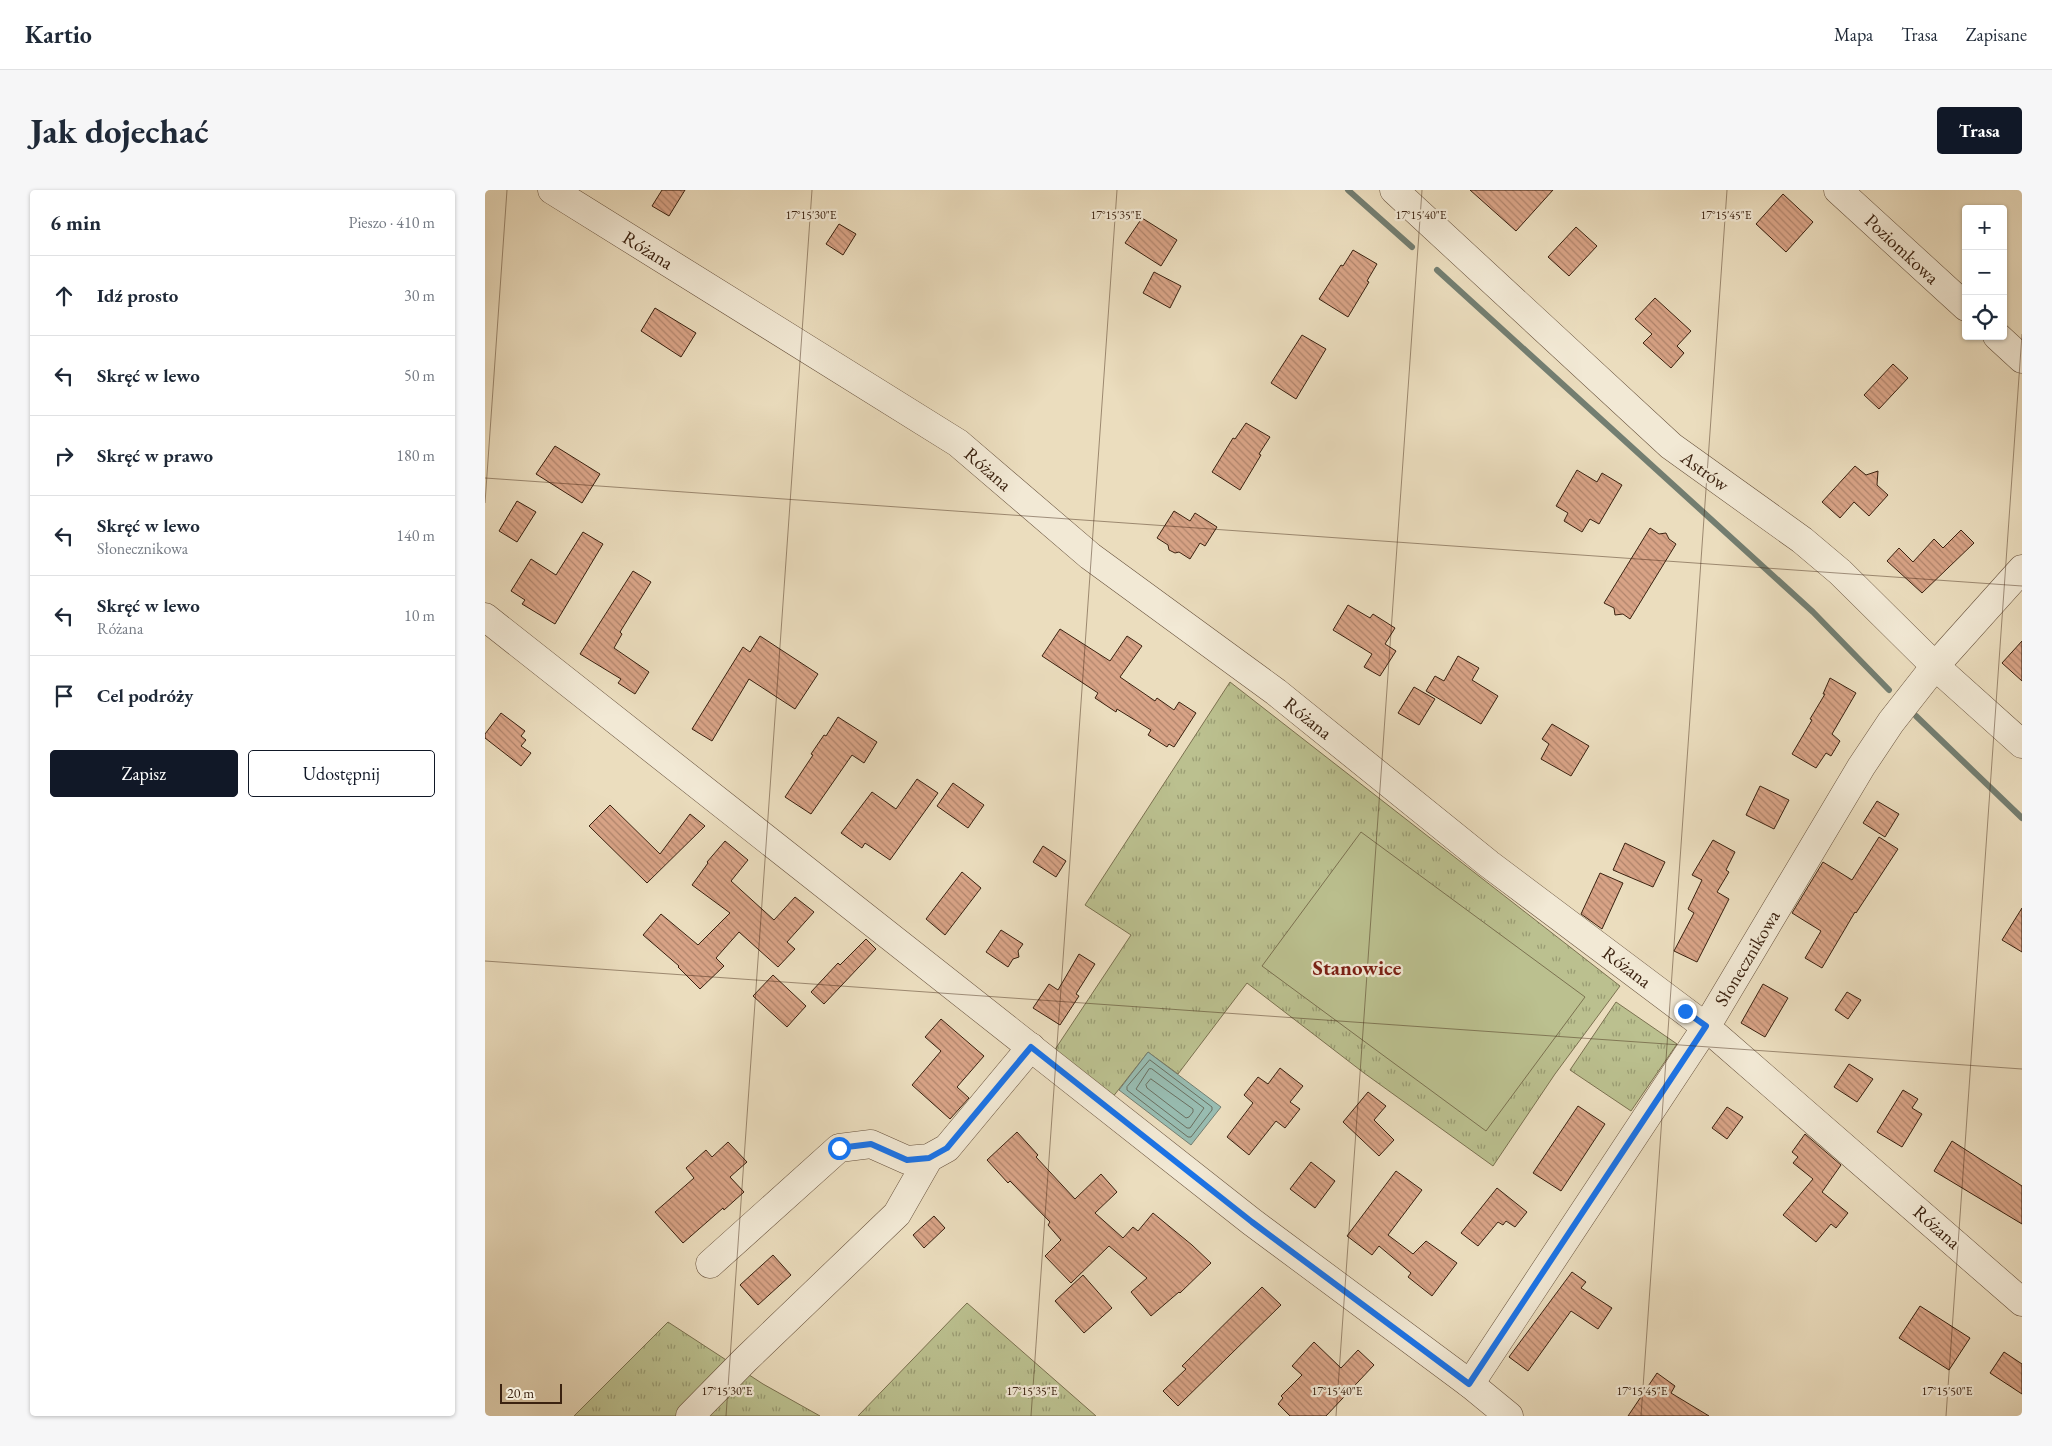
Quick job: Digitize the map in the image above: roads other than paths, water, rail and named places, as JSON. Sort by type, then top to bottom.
[{"type":"street","name":"Różana","points":[[552,190],[958,444],[1089,556],[1276,692],[1489,864],[1706,1026],[2022,1302]]},
{"type":"street","name":"Astrów","points":[[1394,190],[1671,446],[1737,495],[1803,540],[1840,572],[1935,666],[2022,744]]},
{"type":"street","name":"Poziomkowa","points":[[1838,190],[1962,303]]},
{"type":"street","points":[[2001,340],[2022,359]]},
{"type":"street","name":"Słonecznikowa","points":[[1469,1384],[1706,1026],[1861,767],[1891,722],[1935,666],[2022,569]]},
{"type":"street","points":[[485,617],[1252,1222],[1509,1416]]},
{"type":"street","points":[[710,1264],[839,1148],[871,1144],[907,1160],[929,1158],[947,1148],[1031,1047]]},
{"type":"street","points":[[690,1416],[745,1360],[897,1214],[929,1158]]},
{"type":"water","points":[[1148,1052],[1221,1107],[1191,1145],[1119,1090]]},
{"type":"waterway","points":[[1348,190],[1412,247]]},
{"type":"waterway","points":[[1437,270],[1813,612],[1889,690]]},
{"type":"waterway","points":[[1916,716],[2022,818]]},
{"type":"district","name":"Stanowice","points":[[1357,967]]}]
